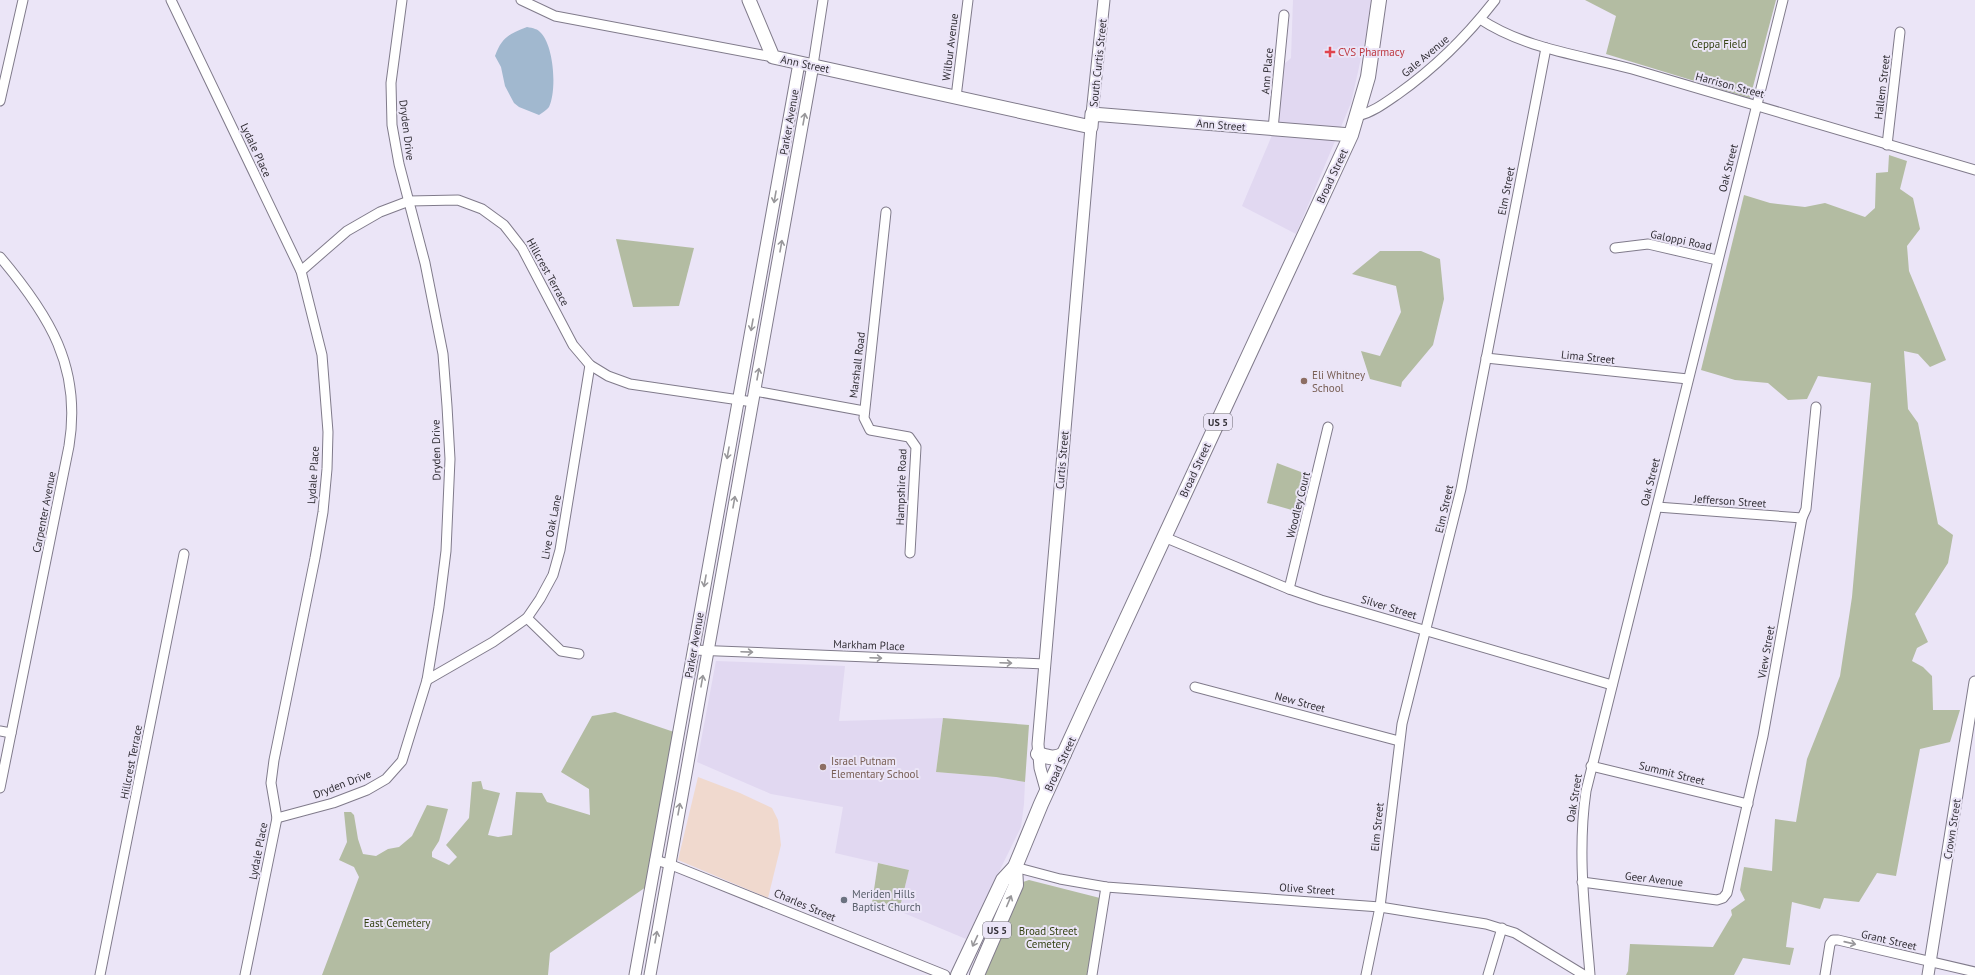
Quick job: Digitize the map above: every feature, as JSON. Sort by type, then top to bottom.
[{"type":"main road","points":[[749,0],[773,57]]},
{"type":"main road","name":"Broad Street","points":[[958,975],[1003,880],[1015,867],[1064,754],[1351,135],[1358,116],[1368,77],[1380,0]]},
{"type":"main road","name":"Ann Street","points":[[773,57],[956,97],[1091,120],[1274,129],[1351,135]]},
{"type":"main road","points":[[1038,754],[1058,758],[1064,754]]},
{"type":"main road","name":"Broad Street","points":[[977,975],[1016,885],[1015,867]]},
{"type":"street","points":[[0,101],[23,0]]},
{"type":"street","name":"Lydale Place","points":[[171,0],[301,271],[322,356],[328,432],[327,469],[315,558],[274,760],[272,783],[277,818],[245,975]]},
{"type":"street","name":"Dryden Drive","points":[[277,818],[333,803],[367,790],[386,779],[402,761],[427,680],[446,551],[450,459],[444,354],[425,263],[395,144],[391,105],[392,60],[402,0]]},
{"type":"street","name":"Ann Street","points":[[521,0],[555,16],[773,57]]},
{"type":"street","points":[[814,65],[823,0]]},
{"type":"street","name":"Wilbur Avenue","points":[[956,97],[968,0]]},
{"type":"street","name":"South Curtis Street","points":[[1091,120],[1104,0]]},
{"type":"street","name":"Gale Avenue","points":[[1358,116],[1379,107],[1422,76],[1446,56],[1480,19],[1495,0]]},
{"type":"street","name":"Oak Street","points":[[1590,975],[1582,882],[1582,827],[1586,791],[1783,0]]},
{"type":"street","name":"Ann Place","points":[[1274,129],[1284,15]]},
{"type":"street","name":"Harrison Street","points":[[1480,19],[1498,29],[1546,48],[1605,62],[1757,105],[1975,170]]},
{"type":"street","name":"Hallem Street","points":[[1887,145],[1900,32]]},
{"type":"street","name":"Elm Street","points":[[1366,975],[1380,907],[1399,741],[1461,489],[1546,48]]},
{"type":"street","name":"Parker Avenue","points":[[635,975],[800,63]]},
{"type":"street","name":"Parker Avenue","points":[[650,975],[814,65]]},
{"type":"street","name":"Curtis Street","points":[[1047,793],[1040,772],[1038,754],[1091,120]]},
{"type":"street","points":[[778,182],[792,184]]},
{"type":"street","name":"Hillcrest Terrace","points":[[301,271],[348,231],[380,212],[409,201],[458,200],[482,210],[504,225],[522,248],[536,272],[573,345],[590,365],[608,376],[630,384],[753,402]]},
{"type":"street","name":"Marshall Road","points":[[755,391],[864,411],[886,212]]},
{"type":"street","name":"Galoppi Road","points":[[1615,248],[1648,244],[1718,260]]},
{"type":"street","name":"Carpenter Avenue","points":[[0,257],[34,300],[60,346],[69,373],[73,403],[69,446],[0,788]]},
{"type":"street","points":[[758,290],[772,292]]},
{"type":"street","name":"Lima Street","points":[[1486,358],[1688,379]]},
{"type":"street","name":"Live Oak Lane","points":[[427,680],[493,642],[527,618],[540,599],[553,575],[560,550],[590,365]]},
{"type":"street","name":"View Street","points":[[1723,898],[1727,893],[1763,736],[1802,518],[1807,499],[1816,407]]},
{"type":"street","name":"Hampshire Road","points":[[864,411],[864,418],[870,430],[910,437],[916,446],[910,553]]},
{"type":"street","name":"Woodley Court","points":[[1289,589],[1328,426]]},
{"type":"street","name":"Jefferson Street","points":[[1657,508],[1802,518]]},
{"type":"street","points":[[716,525],[730,528]]},
{"type":"street","name":"Silver Street","points":[[1164,537],[1289,589],[1426,631],[1612,685]]},
{"type":"street","name":"Hillcrest Terrace","points":[[100,975],[184,554]]},
{"type":"street","points":[[527,618],[561,651],[579,654]]},
{"type":"street","name":"Markham Place","points":[[693,650],[1045,664]]},
{"type":"street","name":"Crown Street","points":[[1928,975],[1975,682]]},
{"type":"street","name":"New Street","points":[[1195,687],[1399,741]]},
{"type":"street","points":[[0,731],[11,733]]},
{"type":"street","points":[[673,765],[687,767]]},
{"type":"street","name":"Summit Street","points":[[1591,766],[1748,804]]},
{"type":"street","name":"Charles Street","points":[[655,860],[669,864],[944,975]]},
{"type":"street","name":"Olive Street","points":[[1015,867],[1060,879],[1106,887],[1380,907],[1502,928],[1515,933],[1584,975]]},
{"type":"street","name":"Geer Avenue","points":[[1582,882],[1717,900],[1723,898]]},
{"type":"street","points":[[1092,975],[1106,887]]},
{"type":"street","points":[[1488,975],[1502,928]]},
{"type":"street","name":"Grant Street","points":[[1825,975],[1830,944],[1834,940],[1975,972]]},
{"type":"shaded area","points":[[1293,0],[1374,0],[1351,103],[1296,234],[1242,206],[1278,121],[1284,64],[1291,58]]},
{"type":"shaded area","name":"Israel Putnam Elementary School","points":[[716,661],[845,666],[839,721],[943,718],[936,772],[996,777],[1025,782],[1021,827],[966,939],[899,911],[909,870],[835,853],[843,807],[771,794],[697,762]]},
{"type":"shaded area","points":[[698,777],[740,793],[772,808],[778,820],[781,845],[768,898],[678,860]]},
{"type":"green space","name":"Ceppa Field","points":[[1585,0],[1776,0],[1750,98],[1606,54],[1616,16]]},
{"type":"green space","points":[[1889,155],[1907,161],[1900,189],[1913,198],[1920,229],[1907,246],[1909,271],[1946,360],[1930,367],[1918,354],[1904,351],[1908,409],[1918,423],[1938,524],[1953,535],[1948,563],[1915,614],[1928,642],[1917,648],[1912,661],[1923,667],[1932,676],[1933,710],[1960,710],[1950,742],[1920,749],[1896,876],[1877,873],[1859,902],[1824,898],[1820,909],[1792,902],[1786,947],[1794,948],[1790,965],[1743,958],[1734,975],[1626,975],[1628,971],[1630,944],[1713,947],[1732,915],[1731,910],[1745,900],[1740,890],[1744,867],[1772,871],[1775,819],[1796,822],[1807,759],[1840,676],[1852,597],[1871,383],[1818,376],[1807,399],[1788,400],[1768,383],[1735,380],[1701,370],[1744,195],[1770,203],[1805,207],[1825,203],[1865,217],[1875,208],[1876,173],[1888,172]]},
{"type":"green space","points":[[616,239],[694,248],[679,306],[633,307]]},
{"type":"green space","points":[[1380,251],[1421,251],[1440,259],[1444,299],[1433,345],[1402,382],[1401,387],[1370,379],[1361,351],[1380,356],[1401,312],[1396,286],[1352,274]]},
{"type":"green space","points":[[1277,463],[1309,475],[1299,512],[1267,503]]},
{"type":"green space","name":"East Cemetery","points":[[615,712],[674,732],[646,887],[550,953],[548,975],[322,975],[359,877],[354,867],[339,860],[347,842],[344,812],[351,812],[354,815],[358,839],[363,854],[376,856],[388,849],[399,847],[412,836],[427,805],[448,809],[439,841],[432,852],[432,857],[449,865],[457,857],[446,845],[469,818],[472,782],[481,781],[483,789],[500,793],[488,835],[498,837],[512,835],[516,792],[542,793],[547,802],[590,815],[589,789],[561,772],[592,716]]},
{"type":"green space","points":[[943,718],[1029,725],[1025,782],[996,777],[936,772]]},
{"type":"green space","points":[[878,863],[909,870],[899,911],[872,903]]},
{"type":"green space","name":"Broad Street Cemetery","points":[[1029,880],[1100,898],[1087,975],[982,975],[1021,886],[1023,882]]},
{"type":"water","points":[[527,27],[533,28],[541,33],[549,48],[553,69],[553,90],[549,107],[539,115],[519,107],[514,103],[505,86],[501,67],[495,56],[503,40],[511,34]]},
{"type":"place","name":"CVS Pharmacy","points":[[1330,52]]},
{"type":"place","name":"Eli Whitney School","points":[[1304,381]]},
{"type":"place","name":"Israel Putnam Elementary School","points":[[823,767]]},
{"type":"place","name":"Meriden Hills Baptist Church","points":[[844,900]]}]
